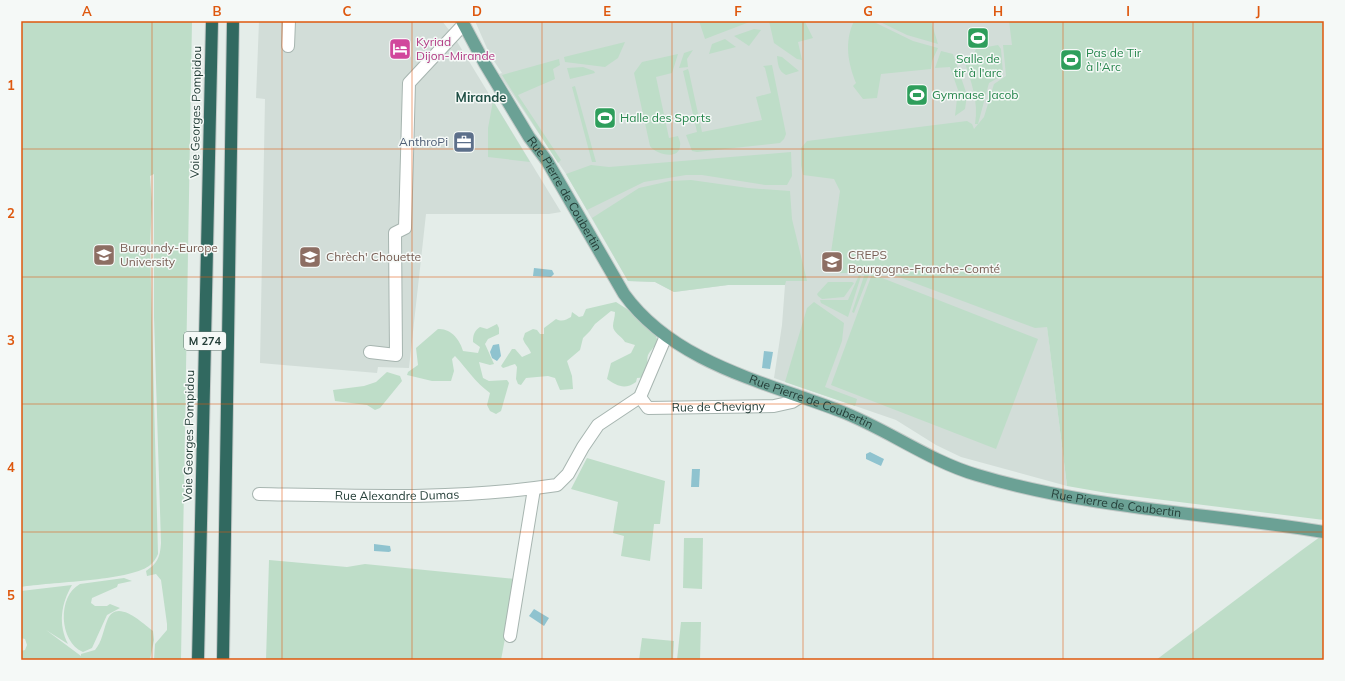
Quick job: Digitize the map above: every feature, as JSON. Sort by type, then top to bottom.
[{"type":"highway","name":"Voie Georges Pompidou","points":[[198,660],[212,21]]},
{"type":"highway","name":"M 274","points":[[223,660],[233,21]]},
{"type":"main road","name":"Rue Pierre de Coubertin","points":[[463,23],[485,64],[529,137],[547,161],[624,294],[635,310],[666,336],[702,359],[800,397],[841,411],[952,466],[976,475],[1070,498],[1324,532]]},
{"type":"street","points":[[288,46],[289,21]]},
{"type":"street","name":"Rue Pierre de Coubertin","points":[[370,352],[396,355],[395,233],[404,228],[409,83],[463,23]]},
{"type":"street","points":[[640,397],[666,336]]},
{"type":"street","name":"Rue de Chevigny","points":[[640,397],[648,408],[774,406],[792,402],[800,397]]},
{"type":"street","name":"Rue Alexandre Dumas","points":[[259,494],[414,497],[534,489],[557,486],[568,474],[583,447],[598,425],[640,397]]},
{"type":"street","points":[[510,636],[534,489]]},
{"type":"shaded area","points":[[259,21],[442,21],[453,35],[561,212],[549,214],[426,214],[409,368],[378,367],[377,373],[260,363],[265,99],[256,98]]},
{"type":"shaded area","name":"CREPS Bourgogne-Franche-Comté","points":[[475,21],[1123,21],[1043,294],[1067,486],[961,457],[936,445],[896,420],[774,378],[782,325],[785,285],[728,285],[674,292],[655,282],[628,281],[566,174],[499,74],[502,73],[490,55]]},
{"type":"green space","name":"Burgundy-Europe University","points":[[21,21],[192,21],[181,660],[154,660],[155,644],[167,630],[167,624],[161,580],[156,574],[147,576],[146,571],[158,559],[161,543],[154,317],[154,174],[150,176],[152,203],[150,246],[158,554],[149,566],[139,571],[124,575],[21,587]]},
{"type":"green space","points":[[699,21],[752,21],[705,39]]},
{"type":"green space","points":[[769,21],[805,22],[813,38],[798,42],[802,60],[797,59],[774,43]]},
{"type":"green space","points":[[854,21],[872,21],[913,41],[938,48],[932,61],[931,69],[881,74],[877,98],[863,99],[853,86],[856,83],[848,52],[849,37]]},
{"type":"green space","points":[[878,21],[931,21],[938,44],[907,35]]},
{"type":"green space","points":[[1009,21],[1324,21],[1324,520],[1107,493],[1067,486],[1047,327],[1035,328],[872,267],[854,313],[852,312],[865,273],[863,269],[858,269],[852,273],[828,273],[840,191],[834,179],[803,175],[801,165],[801,148],[807,141],[967,121],[972,124],[974,129],[984,117],[994,84],[1006,76],[1003,45],[1012,45]]},
{"type":"green space","points":[[754,29],[761,30],[749,46],[734,36]]},
{"type":"green space","points":[[725,39],[736,47],[709,54],[712,44]]},
{"type":"green space","points":[[625,42],[618,58],[605,67],[565,62],[564,57]]},
{"type":"green space","points":[[998,45],[1001,49],[1003,73],[1001,76],[989,83],[978,124],[975,124],[975,100],[972,84],[964,60],[972,57],[976,49]]},
{"type":"green space","points":[[693,50],[687,59],[688,67],[679,68],[684,53]]},
{"type":"green space","points":[[941,51],[953,54],[967,95],[965,109],[955,116],[958,90],[950,67],[935,68]]},
{"type":"green space","points":[[678,54],[672,73],[656,77],[669,138],[678,136],[680,144],[679,151],[671,155],[666,155],[650,146],[634,73],[642,62]]},
{"type":"green space","points":[[777,56],[782,57],[799,71],[786,75],[783,73],[779,67]]},
{"type":"green space","points":[[559,59],[560,65],[553,69],[555,79],[518,95],[561,160],[558,163],[502,75]]},
{"type":"green space","points":[[772,65],[786,134],[784,139],[780,143],[697,152],[692,151],[686,135],[697,132],[683,71],[688,69],[689,72],[702,132],[762,120],[756,97],[771,93],[765,68],[763,66]]},
{"type":"green space","points":[[583,67],[594,71],[595,73],[570,79],[567,68]]},
{"type":"green space","points":[[575,86],[596,162],[592,162],[572,87]]},
{"type":"green space","points":[[493,101],[530,162],[488,157],[488,128]]},
{"type":"green space","points":[[791,152],[792,176],[787,185],[765,185],[702,175],[686,175],[644,182],[587,210],[566,174],[591,165],[609,167]]},
{"type":"green space","points":[[691,180],[748,188],[790,191],[792,219],[807,281],[786,281],[785,285],[728,285],[674,292],[655,282],[628,281],[592,218],[639,188],[670,181]]},
{"type":"green space","points":[[872,274],[1038,339],[996,449],[831,385]]},
{"type":"green space","points":[[859,275],[861,276],[848,317],[821,303],[820,300],[848,300]]},
{"type":"green space","points":[[828,282],[854,283],[844,297],[822,299],[817,294]]},
{"type":"green space","points":[[616,302],[627,309],[656,336],[658,342],[648,355],[647,372],[642,377],[637,378],[636,382],[628,386],[621,386],[614,384],[607,379],[611,363],[631,353],[635,345],[625,342],[614,331],[613,326],[615,312],[611,311],[595,324],[583,338],[580,350],[567,361],[572,376],[573,389],[560,390],[555,378],[548,376],[526,378],[521,385],[518,384],[516,379],[517,367],[515,364],[503,368],[501,366],[512,349],[515,349],[522,357],[531,353],[523,339],[525,333],[533,329],[537,330],[540,334],[544,334],[544,328],[556,319],[567,319],[571,317],[572,312],[579,317],[583,316],[586,309]]},
{"type":"green space","points":[[814,302],[844,323],[842,341],[825,387],[857,399],[855,406],[785,382],[807,308]]},
{"type":"green space","points":[[497,324],[499,334],[488,339],[485,344],[494,364],[490,365],[479,362],[483,378],[489,381],[507,380],[509,383],[501,411],[496,414],[490,411],[487,405],[490,393],[475,380],[455,356],[452,359],[454,371],[451,381],[432,381],[407,375],[408,372],[418,365],[416,348],[438,329],[447,330],[451,333],[460,343],[463,351],[478,353],[480,347],[473,342],[475,332],[480,327],[487,329]]},
{"type":"green space","points":[[387,372],[400,376],[402,381],[380,408],[375,410],[367,405],[335,401],[333,390],[364,386],[376,382]]},
{"type":"green space","points":[[587,458],[665,481],[660,524],[654,524],[650,561],[621,556],[624,536],[613,533],[618,502],[571,489]]},
{"type":"green space","points":[[1324,534],[1324,660],[1156,660],[1302,550]]},
{"type":"green space","points":[[684,538],[703,538],[702,589],[683,588]]},
{"type":"green space","points":[[269,560],[347,567],[365,564],[516,579],[501,660],[266,660]]},
{"type":"green space","points":[[124,578],[132,581],[118,584],[117,587],[92,598],[91,603],[95,606],[107,606],[110,604],[120,608],[107,615],[92,648],[83,652],[75,647],[69,639],[65,629],[64,619],[67,598],[80,584]]},
{"type":"green space","points":[[72,585],[65,599],[62,614],[63,629],[68,644],[46,630],[81,656],[81,654],[95,650],[101,640],[107,621],[111,614],[116,611],[123,612],[136,618],[153,631],[154,640],[150,660],[21,660],[21,651],[25,650],[27,645],[25,639],[21,638],[21,591]]},
{"type":"green space","points":[[681,622],[701,622],[700,660],[677,660]]},
{"type":"green space","points":[[642,638],[674,641],[673,660],[639,660]]},
{"type":"water","points":[[534,268],[552,270],[554,274],[551,277],[533,276]]},
{"type":"water","points":[[499,344],[501,356],[497,361],[492,358],[490,352],[493,345]]},
{"type":"water","points":[[764,351],[773,352],[770,369],[762,368]]},
{"type":"water","points":[[870,452],[884,459],[881,466],[866,459],[866,454]]},
{"type":"water","points":[[692,469],[700,469],[699,487],[691,487]]},
{"type":"water","points":[[374,544],[390,546],[391,551],[374,551]]},
{"type":"water","points":[[534,609],[549,618],[544,626],[529,616]]},
{"type":"place","name":"Salle de tir à l'arc","points":[[978,38]]},
{"type":"place","name":"Kyriad Dijon-Mirande","points":[[400,49]]},
{"type":"place","name":"Pas de Tir à l'Arc","points":[[1071,60]]},
{"type":"place","name":"Gymnase Jacob","points":[[917,95]]},
{"type":"place","name":"Halle des Sports","points":[[605,118]]},
{"type":"place","name":"AnthroPi","points":[[464,142]]},
{"type":"place","name":"Burgundy-Europe University","points":[[104,255]]},
{"type":"place","name":"Chrèch' Chouette","points":[[310,257]]},
{"type":"place","name":"CREPS Bourgogne-Franche-Comté","points":[[832,262]]},
{"type":"district","name":"Mirande","points":[[481,97]]}]
